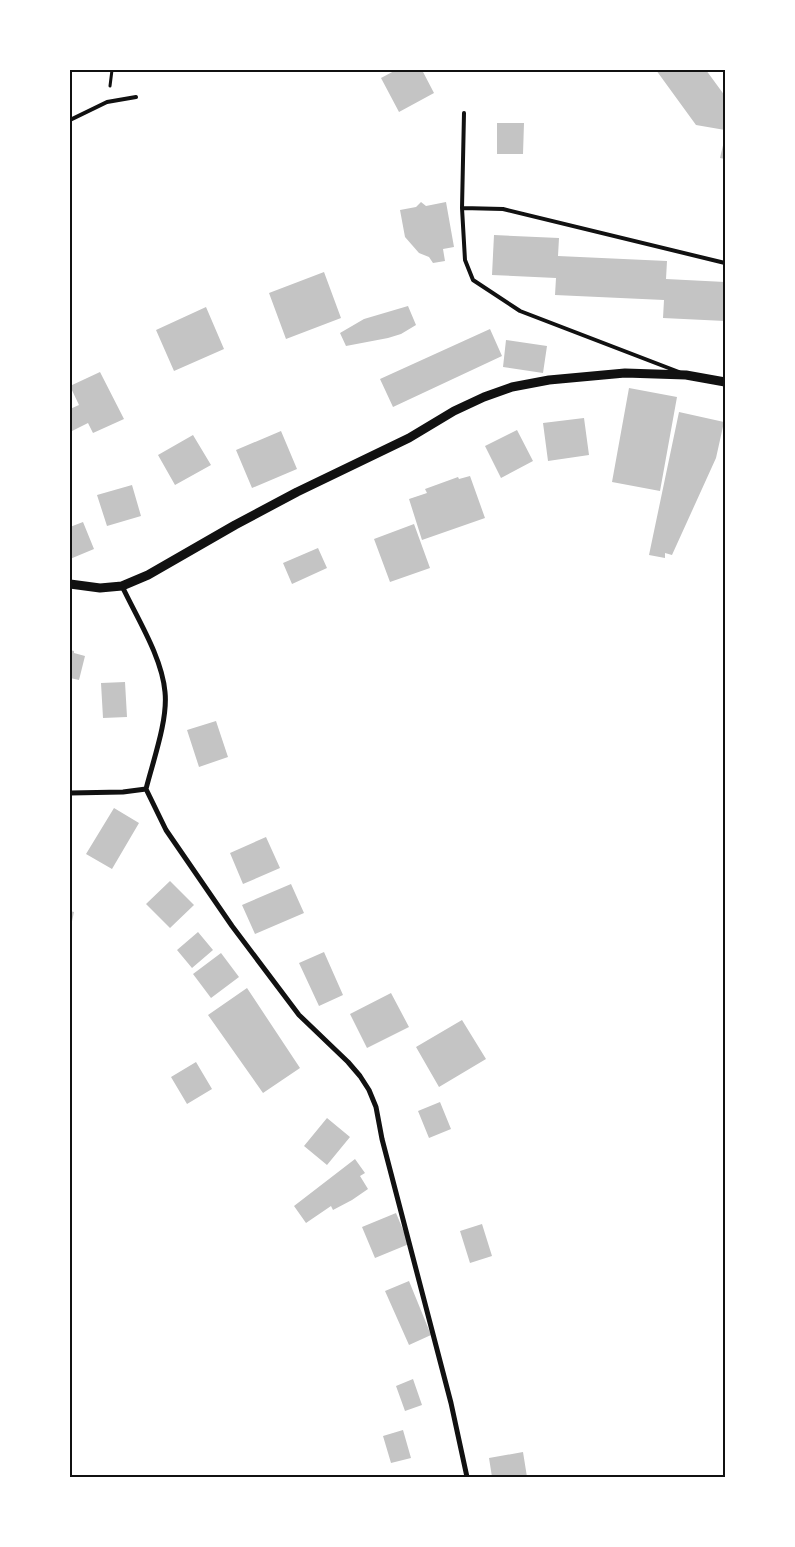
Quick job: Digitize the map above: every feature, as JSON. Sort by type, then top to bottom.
[{"type":"street","points":[[70,584],[100,588],[122,586],[148,575],[235,525],[297,492],[409,438],[454,411],[484,397],[512,388],[549,380],[625,373],[686,375],[725,382]]},
{"type":"street","points":[[122,586],[161,669],[166,693],[164,718],[146,789],[166,830],[232,926],[300,1015],[348,1062],[369,1090],[376,1107],[451,1403],[467,1477]]},
{"type":"street","points":[[70,793],[122,792],[146,789]]},
{"type":"lane","points":[[70,120],[108,102],[136,97]]},
{"type":"lane","points":[[464,113],[462,208],[465,260],[473,280],[520,311],[686,375]]},
{"type":"lane","points":[[462,208],[503,209],[725,264]]},
{"type":"building","points":[[396,70],[422,70],[434,93],[399,112],[381,78]]},
{"type":"building","points":[[656,70],[706,70],[725,96],[725,130],[696,125]]},
{"type":"building","points":[[497,123],[524,123],[523,154],[497,154]]},
{"type":"building","points":[[725,141],[725,159],[720,158]]},
{"type":"building","points":[[421,202],[426,206],[446,202],[454,247],[443,249],[445,261],[433,263],[429,257],[419,253],[405,237],[400,210],[416,207]]},
{"type":"building","points":[[494,235],[559,238],[558,256],[667,261],[666,279],[725,282],[725,321],[663,318],[664,300],[555,295],[556,278],[492,275]]},
{"type":"building","points":[[324,272],[341,318],[286,339],[269,293]]},
{"type":"building","points":[[408,306],[416,325],[401,334],[388,338],[346,346],[340,333],[364,319]]},
{"type":"building","points":[[206,307],[224,349],[174,371],[156,330]]},
{"type":"building","points":[[490,329],[502,356],[393,407],[380,379]]},
{"type":"building","points":[[506,340],[547,346],[543,373],[503,367]]},
{"type":"building","points":[[100,372],[124,419],[93,433],[88,423],[70,432],[70,409],[79,405],[70,386]]},
{"type":"building","points":[[629,388],[677,397],[660,491],[612,482]]},
{"type":"building","points":[[679,412],[724,422],[716,458],[672,555],[665,553],[665,558],[649,555]]},
{"type":"building","points":[[584,418],[589,455],[548,461],[543,423]]},
{"type":"building","points":[[517,430],[533,461],[501,478],[485,446]]},
{"type":"building","points":[[281,431],[297,469],[252,488],[236,450]]},
{"type":"building","points":[[193,435],[211,465],[175,485],[158,455]]},
{"type":"building","points":[[470,476],[485,518],[422,540],[409,499],[427,493],[425,489],[458,477],[459,479]]},
{"type":"building","points":[[132,485],[141,516],[107,526],[97,495]]},
{"type":"building","points":[[83,522],[94,549],[70,559],[70,527]]},
{"type":"building","points":[[414,524],[430,568],[390,582],[374,539]]},
{"type":"building","points":[[318,548],[327,568],[292,584],[283,563]]},
{"type":"building","points":[[70,650],[85,656],[79,680],[70,678]]},
{"type":"building","points":[[125,682],[127,717],[103,718],[101,683]]},
{"type":"building","points":[[216,721],[228,757],[199,767],[187,730]]},
{"type":"building","points":[[114,808],[139,823],[112,869],[86,854]]},
{"type":"building","points":[[266,837],[280,868],[243,884],[230,853]]},
{"type":"building","points":[[170,881],[194,905],[170,928],[146,904]]},
{"type":"building","points":[[291,884],[304,913],[255,934],[242,905]]},
{"type":"building","points":[[70,911],[74,912],[71,926],[70,926]]},
{"type":"building","points":[[198,932],[213,950],[192,968],[177,950]]},
{"type":"building","points":[[324,952],[343,995],[319,1006],[299,963]]},
{"type":"building","points":[[221,953],[239,977],[211,998],[193,974]]},
{"type":"building","points":[[247,988],[300,1068],[263,1093],[208,1015]]},
{"type":"building","points":[[391,993],[409,1027],[367,1048],[350,1014]]},
{"type":"building","points":[[462,1020],[486,1059],[439,1087],[416,1047]]},
{"type":"building","points":[[196,1062],[212,1089],[187,1104],[171,1077]]},
{"type":"building","points":[[440,1102],[451,1129],[429,1138],[418,1111]]},
{"type":"building","points":[[327,1118],[350,1137],[327,1165],[304,1146]]},
{"type":"building","points":[[355,1159],[365,1173],[360,1176],[368,1189],[333,1210],[331,1206],[306,1223],[294,1206]]},
{"type":"building","points":[[396,1213],[409,1244],[375,1258],[362,1227]]},
{"type":"building","points":[[482,1224],[492,1256],[470,1263],[460,1231]]},
{"type":"building","points":[[409,1281],[431,1335],[409,1345],[385,1291]]},
{"type":"building","points":[[413,1379],[422,1405],[405,1411],[396,1386]]},
{"type":"building","points":[[403,1430],[411,1458],[391,1463],[383,1436]]},
{"type":"building","points":[[523,1452],[527,1477],[492,1477],[489,1458]]}]
